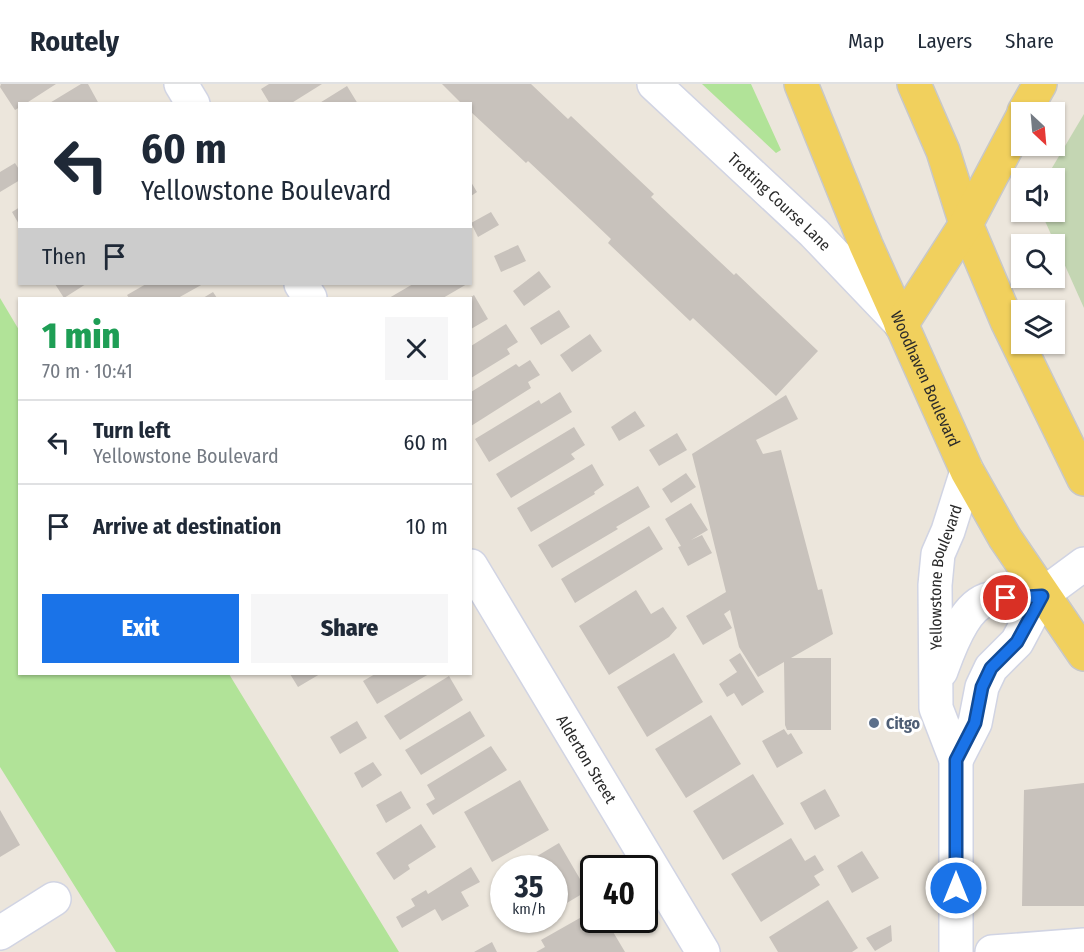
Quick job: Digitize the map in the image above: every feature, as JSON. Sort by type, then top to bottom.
[{"type":"main road","name":"Woodhaven Boulevard","points":[[801,84],[866,245],[968,471],[1005,538],[1042,596],[1084,654]]},
{"type":"main road","points":[[914,84],[943,151],[966,224],[1007,321],[1084,479]]},
{"type":"main road","points":[[1030,102],[1040,84]]},
{"type":"main road","points":[[901,325],[966,224],[1011,139]]},
{"type":"street","points":[[181,84],[192,102]]},
{"type":"street","name":"Trotting Course Lane","points":[[654,84],[814,233],[901,325]]},
{"type":"street","name":"Yellowstone Boulevard","points":[[956,952],[956,760],[936,708],[935,585],[938,554],[968,471]]},
{"type":"street","name":"Yellowstone Boulevard","points":[[956,760],[975,723],[982,687],[991,668],[1017,642],[1042,596],[1084,564]]},
{"type":"street","name":"Alderton Street","points":[[472,568],[703,952]]},
{"type":"street","name":"Yellowstone Boulevard","points":[[936,685],[961,624],[975,608],[988,599],[1042,596]]},
{"type":"street","points":[[0,933],[54,899]]},
{"type":"street","points":[[992,952],[1084,945]]},
{"type":"green space","points":[[702,84],[751,84],[781,150],[776,153]]},
{"type":"green space","points":[[1084,114],[1084,308],[1065,266],[1065,234],[1051,234],[1045,222],[1065,222],[1065,168],[1052,168],[1059,156],[1065,156],[1065,146]]},
{"type":"green space","points":[[0,298],[18,328],[18,675],[230,675],[399,952],[116,952],[0,767]]},
{"type":"building","points":[[1,84],[56,84],[28,102],[18,102],[18,108],[15,110],[0,87]]},
{"type":"building","points":[[81,84],[88,84],[98,102],[51,102]]},
{"type":"building","points":[[269,84],[322,84],[293,102],[269,102],[261,89]]},
{"type":"building","points":[[442,84],[531,84],[568,119],[571,116],[654,194],[651,197],[818,351],[776,396],[693,318],[690,321],[608,243],[611,239],[528,161],[526,163],[472,113],[472,102],[460,102]]},
{"type":"building","points":[[347,86],[357,102],[321,102]]},
{"type":"building","points":[[15,163],[18,168],[18,181],[0,192],[0,172]]},
{"type":"building","points":[[472,184],[477,192],[472,195]]},
{"type":"building","points":[[18,208],[18,222],[12,212]]},
{"type":"building","points":[[491,212],[499,225],[478,237],[472,222]]},
{"type":"building","points":[[518,245],[526,261],[501,272],[494,256]]},
{"type":"building","points":[[539,271],[551,287],[524,306],[513,291]]},
{"type":"building","points":[[56,285],[84,285],[66,297]]},
{"type":"building","points":[[144,285],[201,285],[180,297],[128,297],[127,295]]},
{"type":"building","points":[[411,285],[465,285],[445,297],[391,297]]},
{"type":"building","points":[[213,292],[216,297],[205,297]]},
{"type":"building","points":[[474,295],[488,319],[472,328],[472,297]]},
{"type":"building","points":[[559,310],[570,327],[541,345],[530,328]]},
{"type":"building","points":[[506,324],[518,342],[507,349],[510,354],[472,377],[472,345]]},
{"type":"building","points":[[590,334],[602,351],[572,372],[560,355]]},
{"type":"building","points":[[530,360],[540,375],[528,382],[531,388],[472,425],[472,391],[516,364],[519,367]]},
{"type":"building","points":[[560,392],[572,412],[489,462],[475,439],[539,400],[541,404]]},
{"type":"building","points":[[786,395],[798,419],[756,440],[763,454],[781,450],[818,590],[822,589],[833,634],[791,658],[831,658],[831,730],[787,730],[784,662],[758,677],[739,647],[730,610],[724,614],[732,628],[703,645],[686,616],[726,592],[692,454]]},
{"type":"building","points":[[635,411],[645,426],[619,441],[611,427]]},
{"type":"building","points":[[574,427],[585,445],[571,454],[575,459],[511,498],[496,474]]},
{"type":"building","points":[[677,433],[687,450],[659,466],[649,450]]},
{"type":"building","points":[[592,464],[604,485],[594,492],[595,494],[531,532],[517,508]]},
{"type":"building","points":[[686,473],[696,487],[671,503],[662,489]]},
{"type":"building","points":[[638,486],[650,507],[552,568],[538,545]]},
{"type":"building","points":[[691,503],[708,530],[691,540],[702,535],[712,553],[688,566],[678,547],[681,546],[665,519]]},
{"type":"building","points":[[649,526],[663,549],[575,603],[561,579]]},
{"type":"building","points":[[636,590],[651,614],[663,607],[677,628],[669,637],[609,675],[579,626]]},
{"type":"building","points":[[674,653],[703,702],[647,737],[617,687]]},
{"type":"building","points":[[740,653],[764,692],[742,706],[734,693],[727,697],[719,684],[737,672],[729,660]]},
{"type":"building","points":[[291,675],[318,675],[298,687]]},
{"type":"building","points":[[373,675],[427,675],[377,704],[363,681]]},
{"type":"building","points":[[449,676],[463,700],[400,740],[384,716]]},
{"type":"building","points":[[470,711],[485,736],[421,775],[405,750]]},
{"type":"building","points":[[711,715],[741,764],[686,798],[655,749]]},
{"type":"building","points":[[357,721],[367,738],[340,754],[330,737]]},
{"type":"building","points":[[784,729],[788,735],[791,733],[803,753],[777,768],[762,741]]},
{"type":"building","points":[[491,746],[507,770],[433,815],[426,804],[435,799],[427,785]]},
{"type":"building","points":[[373,762],[382,775],[362,788],[354,773]]},
{"type":"building","points":[[753,774],[784,824],[723,860],[693,811]]},
{"type":"building","points":[[520,780],[549,830],[504,855],[490,855],[490,858],[464,812]]},
{"type":"building","points":[[1084,783],[1084,906],[1022,906],[1024,790]]},
{"type":"building","points":[[825,789],[840,816],[815,830],[800,803]]},
{"type":"building","points":[[401,791],[411,808],[386,823],[376,805]]},
{"type":"building","points":[[0,810],[20,845],[0,857]]},
{"type":"building","points":[[421,824],[436,847],[408,865],[410,869],[394,880],[376,853]]},
{"type":"building","points":[[791,838],[805,861],[815,855],[824,870],[814,876],[820,885],[761,922],[731,874]]},
{"type":"building","points":[[559,843],[566,855],[539,855]]},
{"type":"building","points":[[862,851],[879,878],[852,893],[837,866]]},
{"type":"building","points":[[568,858],[580,879],[580,895],[568,902]]},
{"type":"building","points":[[471,867],[480,882],[461,892],[469,906],[442,921],[435,909],[402,928],[396,917],[415,906],[411,899],[426,890],[428,894]]},
{"type":"building","points":[[828,900],[858,948],[852,952],[778,952],[769,937]]},
{"type":"building","points":[[580,918],[580,933],[614,933],[625,952],[536,952],[545,947],[541,940],[553,933],[568,933],[568,925]]},
{"type":"building","points":[[891,925],[892,941],[875,951],[866,938]]},
{"type":"building","points":[[492,942],[497,952],[474,952]]},
{"type":"place","name":"Citgo","points":[[874,723]]},
{"type":"route","points":[[956,888],[956,760],[975,723],[982,687],[991,668],[1017,642],[1042,596],[1006,598]]}]
